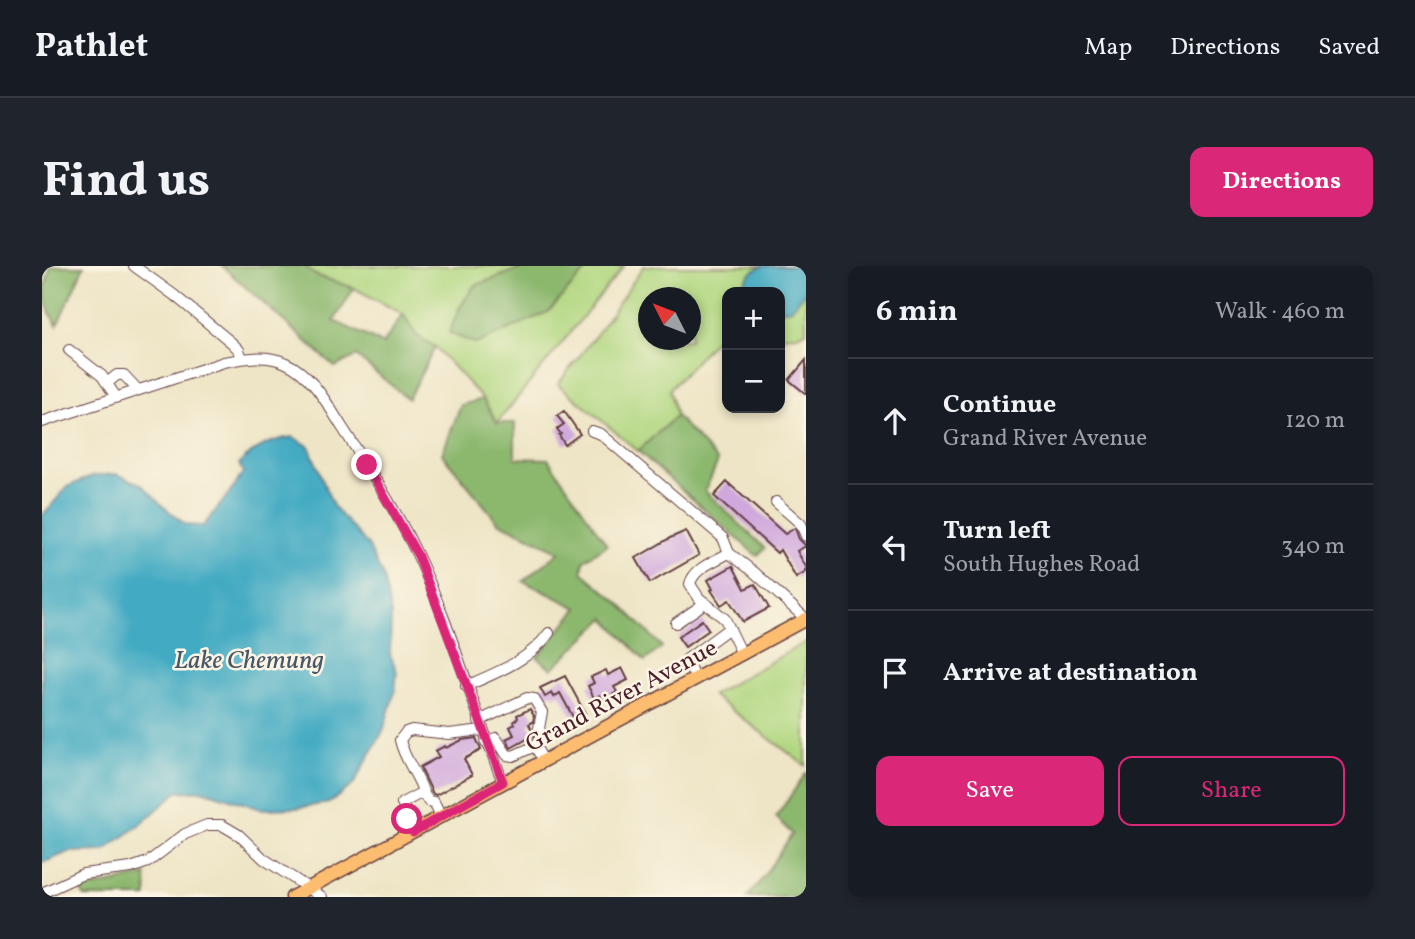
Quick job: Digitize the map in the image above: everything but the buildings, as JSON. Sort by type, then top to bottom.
[{"type":"main road","name":"Grand River Avenue","points":[[292,897],[806,619]]},
{"type":"street","points":[[134,266],[232,343],[242,358]]},
{"type":"street","points":[[69,349],[92,367],[116,397]]},
{"type":"street","points":[[42,422],[137,389],[242,358],[268,357],[303,373],[324,398],[404,528],[430,585],[503,782]]},
{"type":"street","points":[[107,383],[117,375],[124,375],[137,389]]},
{"type":"street","points":[[592,431],[610,441],[723,538],[729,553],[806,619]]},
{"type":"street","points":[[776,502],[801,524],[806,536]]},
{"type":"street","points":[[729,553],[696,572],[691,577],[690,584],[705,603],[725,619],[742,654]]},
{"type":"street","points":[[676,623],[705,603]]},
{"type":"street","points":[[696,678],[686,662],[687,659],[728,629]]},
{"type":"street","points":[[466,686],[527,656],[549,633]]},
{"type":"street","points":[[441,816],[434,802],[428,801],[424,794],[420,779],[403,755],[400,740],[406,732],[412,730],[461,733],[527,698],[534,699],[542,712],[539,728],[542,736],[535,746],[513,756],[507,755],[496,738],[486,742]]},
{"type":"street","points":[[535,746],[543,760]]},
{"type":"street","points":[[413,832],[402,803],[424,794]]},
{"type":"street","points":[[42,893],[83,874],[131,868],[148,862],[185,834],[206,825],[222,825],[239,835],[264,859],[322,897]]},
{"type":"green space","points":[[51,266],[84,266],[57,325],[45,297]]},
{"type":"green space","points":[[222,266],[304,266],[315,275],[354,288],[334,321],[383,344],[403,314],[417,336],[435,347],[408,399],[356,356],[335,367]]},
{"type":"green space","points":[[304,266],[528,266],[474,286],[459,309],[548,312],[590,266],[624,266],[497,423],[483,399],[435,347],[417,336],[403,314],[354,288],[315,275]]},
{"type":"green space","points":[[528,266],[590,266],[548,312],[476,344],[449,333],[459,309],[474,286]]},
{"type":"green space","points":[[644,266],[763,266],[757,269],[744,287],[722,287],[722,332],[669,390],[676,416],[638,451],[558,384]]},
{"type":"green space","points":[[806,291],[806,331],[785,336],[785,310],[792,308]]},
{"type":"green space","points":[[483,399],[497,423],[515,423],[515,458],[548,459],[607,545],[584,560],[582,572],[619,603],[662,647],[645,661],[605,618],[552,669],[537,657],[578,608],[523,581],[560,552],[498,522],[442,454],[461,405]]},
{"type":"green space","points":[[676,416],[718,461],[705,491],[765,548],[757,556],[638,451]]},
{"type":"green space","points":[[806,642],[806,766],[712,695]]},
{"type":"green space","points":[[806,773],[806,897],[747,897],[792,834],[776,817]]},
{"type":"green space","points":[[146,875],[147,897],[85,897],[80,890]]},
{"type":"water","points":[[763,266],[806,266],[806,291],[792,308],[785,310],[785,287],[744,287],[748,276]]},
{"type":"water","name":"Lake Chemung","points":[[293,437],[309,446],[333,506],[368,545],[383,577],[391,614],[390,654],[397,672],[395,691],[383,731],[353,785],[329,803],[297,808],[261,809],[202,790],[177,792],[142,823],[104,851],[69,852],[42,863],[42,516],[67,487],[92,476],[117,474],[141,484],[186,525],[203,526],[235,486],[243,472],[239,464],[264,445]]},
{"type":"route","points":[[367,465],[418,556],[503,782],[413,832],[407,819]]}]
